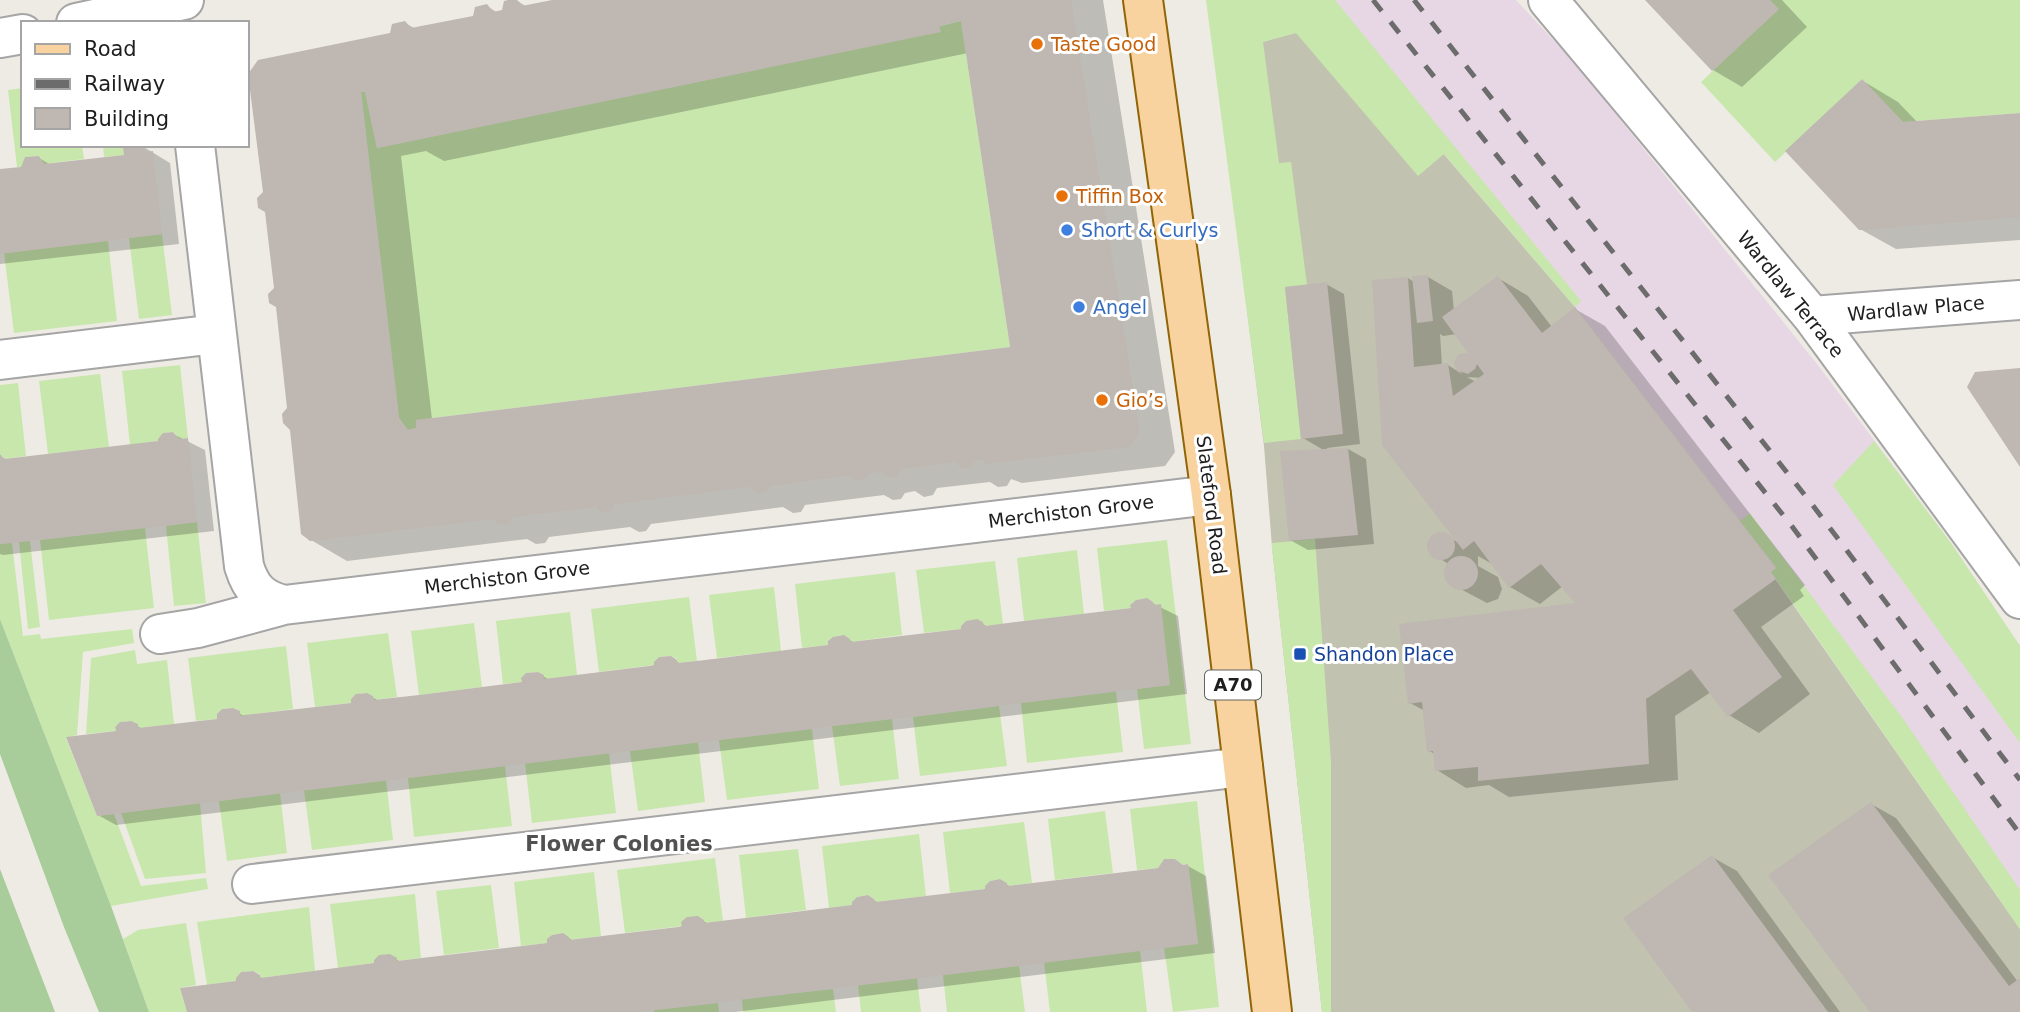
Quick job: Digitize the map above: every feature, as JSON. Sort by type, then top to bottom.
[{"type":"main road","name":"Slateford Road","points":[[1143,0],[1212,495],[1272,1012]]},
{"type":"street","name":"Wardlaw Terrace","points":[[1548,0],[1812,316],[2020,599]]},
{"type":"street","points":[[87,21],[167,6]]},
{"type":"street","points":[[0,38],[21,34]]},
{"type":"street","points":[[195,147],[244,566],[248,581],[257,593],[284,605]]},
{"type":"street","name":"Wardlaw Place","points":[[1812,316],[2020,300]]},
{"type":"street","points":[[0,360],[216,334]]},
{"type":"street","name":"Merchiston Grove","points":[[160,634],[198,628],[284,605],[1212,495]]},
{"type":"street","points":[[253,884],[1243,767]]},
{"type":"shaded area","points":[[1206,0],[1516,0],[1573,61],[1817,364],[1951,543],[2020,646],[2020,929],[1771,572],[1776,567],[1575,307],[1331,23]]},
{"type":"shaded area","points":[[1331,23],[1575,307],[1776,568],[1771,573],[2020,929],[2020,1012],[1322,1012],[1272,547],[1264,446],[1215,55]]},
{"type":"green space","points":[[1206,0],[1335,0],[1581,301],[1575,307],[1444,154],[1418,176],[1296,33],[1263,42],[1279,163],[1291,162],[1307,285],[1285,287],[1301,439],[1264,443]]},
{"type":"green space","points":[[1770,0],[2020,0],[2020,113],[1903,122],[1862,79],[1775,162],[1701,82],[1778,10]]},
{"type":"green space","points":[[961,21],[1010,347],[416,420],[416,428],[408,430],[399,418],[361,92],[365,92],[377,148],[818,57]]},
{"type":"green space","points":[[21,88],[21,147],[82,147],[84,159],[44,164],[39,156],[25,157],[21,167],[17,167],[8,90]]},
{"type":"green space","points":[[103,147],[124,147],[124,155],[104,157]]},
{"type":"green space","points":[[162,234],[172,315],[139,319],[129,238]]},
{"type":"green space","points":[[108,241],[117,321],[14,333],[4,253]]},
{"type":"green space","points":[[180,365],[188,438],[179,439],[173,432],[163,433],[158,441],[130,445],[122,371]]},
{"type":"green space","points":[[100,374],[109,447],[48,454],[39,381]]},
{"type":"green space","points":[[18,383],[26,456],[4,459],[0,454],[0,385]]},
{"type":"green space","points":[[1874,441],[1951,543],[2020,646],[2020,743],[1833,485]]},
{"type":"green space","points":[[1750,513],[1906,723],[2020,890],[2020,929],[1771,572],[1776,567],[1740,521]]},
{"type":"green space","points":[[197,522],[206,603],[174,606],[166,526]]},
{"type":"green space","points":[[145,528],[154,608],[49,620],[40,540]]},
{"type":"green space","points":[[1315,539],[1331,762],[1331,1012],[1322,1012],[1272,547],[1272,543]]},
{"type":"green space","points":[[1167,540],[1191,744],[1144,749],[1137,689],[1169,685],[1154,605],[1150,600],[1141,599],[1131,604],[1131,608],[1104,611],[1097,548]]},
{"type":"green space","points":[[30,541],[40,627],[28,629],[19,542]]},
{"type":"green space","points":[[12,543],[23,636],[40,634],[41,639],[132,629],[134,643],[83,652],[77,735],[66,738],[97,816],[114,814],[141,886],[206,878],[208,889],[111,906],[0,619],[0,544]]},
{"type":"green space","points":[[1077,550],[1084,614],[1024,621],[1017,558]]},
{"type":"green space","points":[[995,561],[1003,624],[984,626],[977,620],[966,621],[961,629],[924,633],[916,570]]},
{"type":"green space","points":[[895,572],[902,635],[850,642],[847,637],[839,636],[828,641],[828,645],[802,648],[795,584]]},
{"type":"green space","points":[[774,587],[781,651],[717,658],[709,595]]},
{"type":"green space","points":[[689,597],[697,661],[677,663],[677,659],[671,656],[659,657],[654,665],[599,672],[591,609]]},
{"type":"green space","points":[[570,612],[577,675],[544,679],[544,675],[538,672],[526,673],[522,682],[503,684],[496,621]]},
{"type":"green space","points":[[0,619],[149,1012],[99,1012],[64,927],[0,754]]},
{"type":"green space","points":[[474,623],[482,687],[419,695],[411,631]]},
{"type":"green space","points":[[388,633],[397,697],[374,700],[373,696],[362,693],[351,699],[351,703],[315,707],[307,643]]},
{"type":"green space","points":[[286,646],[293,709],[240,716],[240,711],[233,708],[222,709],[217,719],[196,721],[188,658]]},
{"type":"green space","points":[[135,650],[137,664],[167,660],[174,724],[138,728],[138,724],[126,721],[115,727],[116,731],[86,734],[91,658]]},
{"type":"green space","points":[[1116,691],[1123,752],[1027,763],[1021,703]]},
{"type":"green space","points":[[999,706],[1007,766],[920,776],[913,717]]},
{"type":"green space","points":[[892,719],[899,779],[840,786],[832,726]]},
{"type":"green space","points":[[812,729],[819,789],[727,800],[719,740]]},
{"type":"green space","points":[[698,742],[705,802],[638,811],[630,751]]},
{"type":"green space","points":[[609,753],[616,813],[532,823],[525,763]]},
{"type":"green space","points":[[505,766],[512,826],[414,837],[408,778]]},
{"type":"green space","points":[[386,780],[393,840],[312,850],[304,790]]},
{"type":"green space","points":[[280,793],[287,853],[227,861],[219,801]]},
{"type":"green space","points":[[1197,801],[1219,1007],[1173,1012],[1164,947],[1198,943],[1188,864],[1183,865],[1175,859],[1164,859],[1158,868],[1137,870],[1130,809]]},
{"type":"green space","points":[[200,803],[206,873],[145,879],[121,813]]},
{"type":"green space","points":[[1105,811],[1113,873],[1055,880],[1048,819]]},
{"type":"green space","points":[[1024,822],[1032,883],[1007,886],[1007,883],[1000,879],[990,881],[985,889],[950,893],[943,832]]},
{"type":"green space","points":[[919,834],[926,896],[875,902],[868,895],[857,897],[852,905],[829,908],[822,846]]},
{"type":"green space","points":[[798,849],[806,910],[746,918],[739,855]]},
{"type":"green space","points":[[715,858],[723,921],[704,923],[698,916],[682,926],[625,933],[617,870]]},
{"type":"green space","points":[[0,869],[55,1012],[0,1012]]},
{"type":"green space","points":[[594,872],[601,936],[569,940],[563,933],[552,935],[547,943],[521,946],[514,882]]},
{"type":"green space","points":[[491,885],[499,948],[444,955],[436,891]]},
{"type":"green space","points":[[415,894],[421,958],[397,961],[390,954],[374,963],[338,968],[330,904]]},
{"type":"green space","points":[[309,907],[315,971],[260,978],[260,974],[253,971],[241,972],[236,981],[207,985],[197,922]]},
{"type":"green space","points":[[186,923],[196,985],[180,988],[187,1012],[149,1012],[123,939],[138,930]]},
{"type":"green space","points":[[1140,950],[1147,1012],[1050,1012],[1044,962]]},
{"type":"green space","points":[[1019,966],[1025,1012],[947,1012],[943,975]]},
{"type":"green space","points":[[917,978],[921,1012],[861,1012],[858,985]]},
{"type":"green space","points":[[833,989],[836,1012],[743,1012],[742,999]]},
{"type":"green space","points":[[718,1003],[719,1012],[654,1012],[654,1010]]},
{"type":"building","points":[[517,0],[522,6],[552,0],[1071,0],[1140,432],[1129,447],[985,464],[984,459],[976,460],[971,467],[961,468],[956,462],[901,469],[897,476],[888,477],[882,472],[869,473],[865,479],[856,481],[850,475],[770,486],[766,492],[756,493],[750,487],[615,504],[611,511],[602,513],[596,507],[513,517],[509,524],[499,525],[493,519],[310,541],[301,534],[290,430],[283,423],[282,414],[287,408],[276,307],[269,303],[268,294],[274,288],[265,212],[258,208],[257,198],[263,192],[248,74],[258,60],[390,33],[392,24],[405,21],[411,28],[473,16],[475,7],[487,4],[493,12],[502,10],[504,1]],"holes":[[[961,21],[1010,347],[416,420],[416,428],[408,430],[399,418],[361,92],[365,92],[377,148],[941,32],[939,25]]]},
{"type":"building","points":[[1645,0],[1770,0],[1779,9],[1712,71]]},
{"type":"building","points":[[1862,79],[1903,122],[2020,113],[2020,217],[1859,230],[1785,151]]},
{"type":"building","points":[[123,147],[143,147],[144,152],[153,151],[162,234],[0,254],[0,169],[21,167],[25,157],[39,156],[44,164],[124,155]]},
{"type":"building","points":[[1428,275],[1433,321],[1417,323],[1412,276]]},
{"type":"building","points":[[1498,276],[1542,333],[1575,307],[1776,568],[1771,572],[1776,579],[1733,610],[1782,677],[1728,717],[1691,669],[1646,699],[1649,764],[1478,781],[1478,767],[1435,771],[1433,751],[1427,752],[1422,702],[1408,704],[1399,624],[1575,603],[1541,564],[1509,588],[1474,541],[1463,550],[1382,445],[1372,280],[1408,277],[1414,367],[1448,363],[1453,396],[1484,374],[1477,364],[1468,374],[1456,370],[1454,362],[1458,354],[1468,353],[1442,317]]},
{"type":"building","points":[[1327,282],[1343,434],[1301,439],[1285,287]]},
{"type":"building","points":[[2020,368],[2020,467],[1967,387],[1975,372]]},
{"type":"building","points":[[173,432],[179,439],[188,438],[197,522],[0,544],[0,454],[4,459],[158,441],[163,433]]},
{"type":"building","points":[[1348,448],[1358,535],[1289,541],[1280,451]]},
{"type":"building","points":[[1441,532],[1451,536],[1455,546],[1451,556],[1441,560],[1431,556],[1427,546],[1431,536]]},
{"type":"building","points":[[1461,556],[1473,561],[1478,573],[1473,585],[1461,590],[1449,585],[1444,573],[1449,561]]},
{"type":"building","points":[[1147,598],[1154,605],[1161,604],[1170,685],[97,816],[66,737],[116,731],[115,727],[120,722],[131,721],[138,724],[138,728],[217,719],[217,714],[222,709],[233,708],[240,711],[240,716],[351,703],[356,694],[367,693],[373,696],[374,700],[419,695],[522,682],[521,678],[526,673],[538,672],[544,675],[544,679],[649,666],[654,665],[659,657],[671,656],[677,663],[697,661],[828,645],[828,641],[833,637],[844,635],[850,642],[961,629],[966,621],[977,619],[983,622],[984,626],[1131,608],[1130,605],[1136,600]]},
{"type":"building","points":[[1871,802],[2009,986],[2020,978],[2020,1012],[1870,1012],[1768,875]]},
{"type":"building","points":[[1712,855],[1828,1012],[1692,1012],[1623,918]]},
{"type":"building","points":[[1164,859],[1175,859],[1183,865],[1188,864],[1198,944],[640,1012],[187,1012],[180,988],[236,981],[241,972],[253,971],[260,975],[260,978],[374,963],[379,955],[390,954],[397,958],[397,961],[547,943],[547,939],[552,935],[563,933],[569,940],[678,927],[682,926],[681,922],[687,917],[698,916],[704,923],[852,905],[857,897],[868,895],[875,902],[985,889],[990,881],[1000,879],[1007,883],[1007,886],[1158,868]]},
{"type":"railway","points":[[1373,0],[1791,525],[2020,834]]},
{"type":"railway","points":[[1414,0],[1811,503],[2020,780]]},
{"type":"place","name":"Taste Good","points":[[1037,44]]},
{"type":"place","name":"Tiffin Box","points":[[1062,196]]},
{"type":"place","name":"Short & Curlys","points":[[1067,230]]},
{"type":"place","name":"Angel","points":[[1079,307]]},
{"type":"place","name":"Gio’s","points":[[1102,400]]},
{"type":"place","name":"Shandon Place","points":[[1300,654]]},
{"type":"district","name":"Flower Colonies","points":[[619,844]]}]
